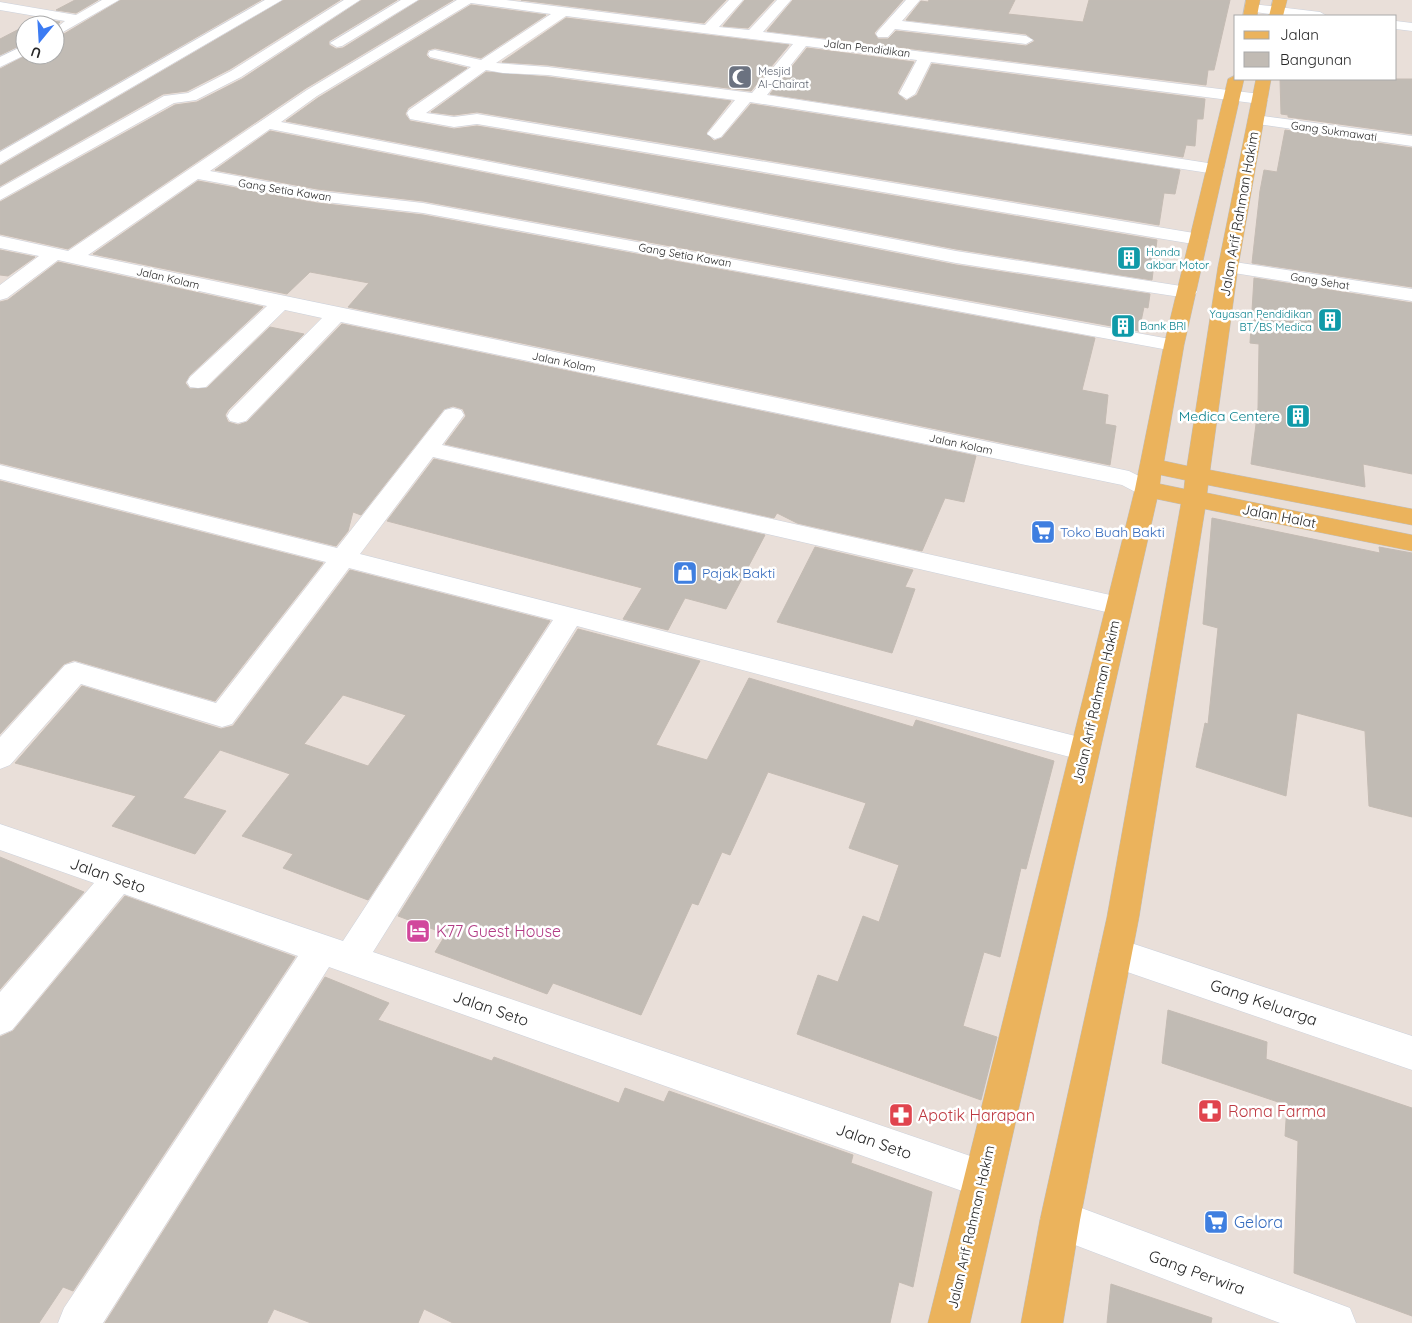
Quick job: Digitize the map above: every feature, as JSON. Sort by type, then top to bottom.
[{"type":"main road","name":"Jalan Arif Rahman Hakim","points":[[1042,1323],[1060,1220],[1116,953],[1196,487],[1228,267],[1264,80]]},
{"type":"main road","name":"Jalan Arif Rahman Hakim","points":[[949,1323],[1118,606],[1142,478],[1234,87]]},
{"type":"main road","name":"Jalan Halat","points":[[1142,478],[1412,517]]},
{"type":"main road","name":"Jalan Halat","points":[[1196,487],[1412,543]]},
{"type":"street","points":[[65,26],[112,0]]},
{"type":"street","points":[[0,159],[275,0]]},
{"type":"street","points":[[0,195],[57,161],[170,99],[190,97],[236,74],[353,0]]},
{"type":"street","points":[[337,43],[411,0]]},
{"type":"street","points":[[0,294],[194,174],[312,93],[466,0]]},
{"type":"street","name":"Jalan Pendidikan","points":[[474,0],[534,3],[564,11],[927,56],[1234,87],[1260,99]]},
{"type":"street","points":[[710,28],[736,0]]},
{"type":"street","points":[[754,34],[784,0]]},
{"type":"street","points":[[871,48],[913,0]]},
{"type":"street","points":[[0,6],[78,19]]},
{"type":"street","points":[[1252,8],[1277,9],[1314,15]]},
{"type":"street","points":[[564,11],[414,114],[454,122],[477,119],[1199,239]]},
{"type":"street","points":[[892,24],[1026,40]]},
{"type":"street","points":[[1397,25],[1412,27]]},
{"type":"street","points":[[715,134],[804,40]]},
{"type":"street","points":[[435,54],[503,69],[534,70],[751,98],[1215,169]]},
{"type":"street","points":[[0,63],[15,55]]},
{"type":"street","points":[[907,94],[927,56]]},
{"type":"street","name":"Gang Sukmawati","points":[[1256,120],[1412,141]]},
{"type":"street","points":[[268,124],[956,257],[1187,292]]},
{"type":"street","name":"Gang Setia Kawan","points":[[194,174],[317,196],[432,210],[1174,345]]},
{"type":"street","name":"Jalan Kolam","points":[[0,242],[281,303],[1142,478]]},
{"type":"street","name":"Gang Sehat","points":[[1228,267],[1412,295]]},
{"type":"street","points":[[198,382],[281,303]]},
{"type":"street","points":[[238,416],[337,314]]},
{"type":"street","points":[[0,757],[74,672],[222,716],[453,415]]},
{"type":"street","points":[[428,449],[1118,606]]},
{"type":"street","points":[[0,472],[570,615],[1085,748]]},
{"type":"street","points":[[79,1323],[570,615]]},
{"type":"street","name":"Jalan Seto","points":[[0,837],[982,1179]]},
{"type":"street","points":[[0,1018],[118,878]]},
{"type":"street","name":"Gang Keluarga","points":[[1116,953],[1412,1052]]},
{"type":"street","name":"Gang Perwira","points":[[1060,1220],[1335,1323]]},
{"type":"building","points":[[75,0],[98,0],[76,13],[56,10]]},
{"type":"building","points":[[121,0],[261,0],[0,150],[0,69],[15,61],[15,65],[65,65],[65,33]]},
{"type":"building","points":[[284,0],[340,0],[230,69],[187,91],[163,94],[0,186],[0,166]]},
{"type":"building","points":[[362,0],[397,0],[329,41],[329,45],[336,49],[343,48],[420,0],[453,0],[306,88],[68,249],[0,234],[0,202],[175,105],[197,102],[242,79]]},
{"type":"building","points":[[521,0],[726,0],[704,23]]},
{"type":"building","points":[[745,0],[774,0],[748,28],[723,26]]},
{"type":"building","points":[[793,0],[903,0],[874,33],[878,39],[888,39],[896,31],[1026,46],[1035,41],[1026,34],[906,20],[921,1],[928,2],[929,0],[1015,0],[1008,14],[1083,22],[1089,0],[1230,0],[1214,70],[1208,70],[1206,85],[767,31]]},
{"type":"building","points":[[471,5],[546,15],[481,58],[435,48],[428,50],[426,55],[430,59],[467,68],[408,108],[405,114],[410,121],[454,129],[477,126],[1157,240],[1152,280],[956,249],[286,121],[318,98]]},
{"type":"building","points":[[566,18],[789,45],[751,91],[548,65],[502,62]]},
{"type":"building","points":[[15,31],[15,48],[0,55],[0,39]]},
{"type":"building","points":[[807,48],[914,62],[897,93],[906,101],[917,95],[932,64],[1205,99],[1203,119],[1197,119],[1195,146],[1186,145],[1183,157],[770,94]]},
{"type":"building","points":[[486,72],[548,77],[731,101],[706,133],[714,141],[722,138],[751,104],[1180,170],[1175,194],[1164,193],[1159,225],[477,112],[454,115],[431,112]]},
{"type":"building","points":[[1412,79],[1412,134],[1288,117],[1288,115],[1281,114],[1280,80]]},
{"type":"building","points":[[1285,130],[1412,148],[1412,287],[1252,263],[1264,170],[1277,172]]},
{"type":"building","points":[[270,131],[956,265],[1150,294],[1148,308],[1144,307],[1139,331],[423,201],[317,189],[215,170]]},
{"type":"building","points":[[198,181],[317,203],[423,215],[1095,338],[1082,390],[1108,395],[1105,424],[1116,426],[1110,465],[348,307],[369,283],[310,272],[287,294],[93,254]]},
{"type":"building","points":[[0,250],[35,257],[8,276],[0,275]]},
{"type":"building","points":[[58,262],[263,307],[189,376],[185,383],[190,389],[207,388],[270,327],[304,334],[228,410],[225,415],[228,422],[238,425],[247,422],[342,324],[976,456],[964,502],[945,498],[922,551],[797,523],[777,513],[774,518],[445,444],[466,416],[463,409],[453,406],[444,409],[361,515],[353,512],[348,531],[336,546],[0,463],[0,302],[8,300]]},
{"type":"building","points":[[1254,278],[1412,303],[1412,474],[1363,464],[1365,487],[1251,464],[1258,408],[1259,344],[1250,343]]},
{"type":"building","points":[[434,459],[765,535],[726,609],[685,598],[668,630],[623,619],[642,588],[387,521]]},
{"type":"building","points":[[0,481],[323,563],[215,701],[74,660],[64,664],[0,734]]},
{"type":"building","points":[[1212,518],[1380,553],[1379,547],[1412,553],[1412,817],[1369,806],[1365,731],[1297,713],[1286,796],[1196,767],[1205,723],[1208,724],[1218,628],[1203,624]]},
{"type":"building","points":[[815,547],[913,570],[905,587],[915,589],[892,653],[777,622]]},
{"type":"building","points":[[350,570],[550,621],[368,900],[283,868],[293,854],[242,836],[290,774],[220,750],[183,798],[226,811],[195,854],[112,826],[136,796],[15,763],[82,686],[221,729],[233,726]],"holes":[[[343,695],[406,715],[368,766],[304,744]]]},
{"type":"building","points":[[578,629],[700,661],[656,745],[707,760],[749,678],[913,727],[916,720],[1054,761],[1026,869],[1021,868],[1000,957],[984,952],[963,1026],[997,1037],[981,1100],[797,1034],[818,975],[838,982],[863,916],[879,922],[899,865],[849,848],[866,803],[768,772],[730,855],[722,852],[698,905],[692,903],[641,1015],[553,983],[547,994],[435,952],[446,934],[398,916]]},
{"type":"building","points":[[0,857],[84,892],[0,989]]},
{"type":"building","points":[[125,896],[295,957],[73,1291],[63,1287],[39,1323],[0,1323],[0,1037],[13,1031]]},
{"type":"building","points":[[325,977],[389,1003],[378,1020],[492,1061],[494,1057],[619,1103],[625,1088],[664,1102],[669,1091],[853,1155],[851,1163],[932,1192],[913,1287],[899,1282],[890,1323],[453,1323],[424,1309],[418,1323],[311,1323],[274,1309],[267,1323],[105,1323]]},
{"type":"building","points":[[1168,1010],[1267,1042],[1266,1059],[1412,1108],[1412,1316],[1294,1273],[1298,1141],[1285,1136],[1287,1105],[1162,1063]]},
{"type":"building","points":[[1111,1284],[1212,1318],[1211,1323],[1107,1323]]},
{"type":"place","name":"Mesjid Al-Chairat","points":[[740,77]]},
{"type":"place","name":"Honda akbar Motor","points":[[1129,258]]},
{"type":"place","name":"Yayasan Pendidikan BT/BS Medica","points":[[1330,320]]},
{"type":"place","name":"Bank BRI","points":[[1123,326]]},
{"type":"place","name":"Medica Centere","points":[[1298,416]]},
{"type":"place","name":"Toko Buah Bakti","points":[[1043,532]]},
{"type":"place","name":"Pajak Bakti","points":[[685,573]]},
{"type":"place","name":"K77 Guest House","points":[[418,931]]},
{"type":"place","name":"Roma Farma","points":[[1210,1111]]},
{"type":"place","name":"Apotik Harapan","points":[[901,1115]]},
{"type":"place","name":"Gelora","points":[[1216,1222]]}]
